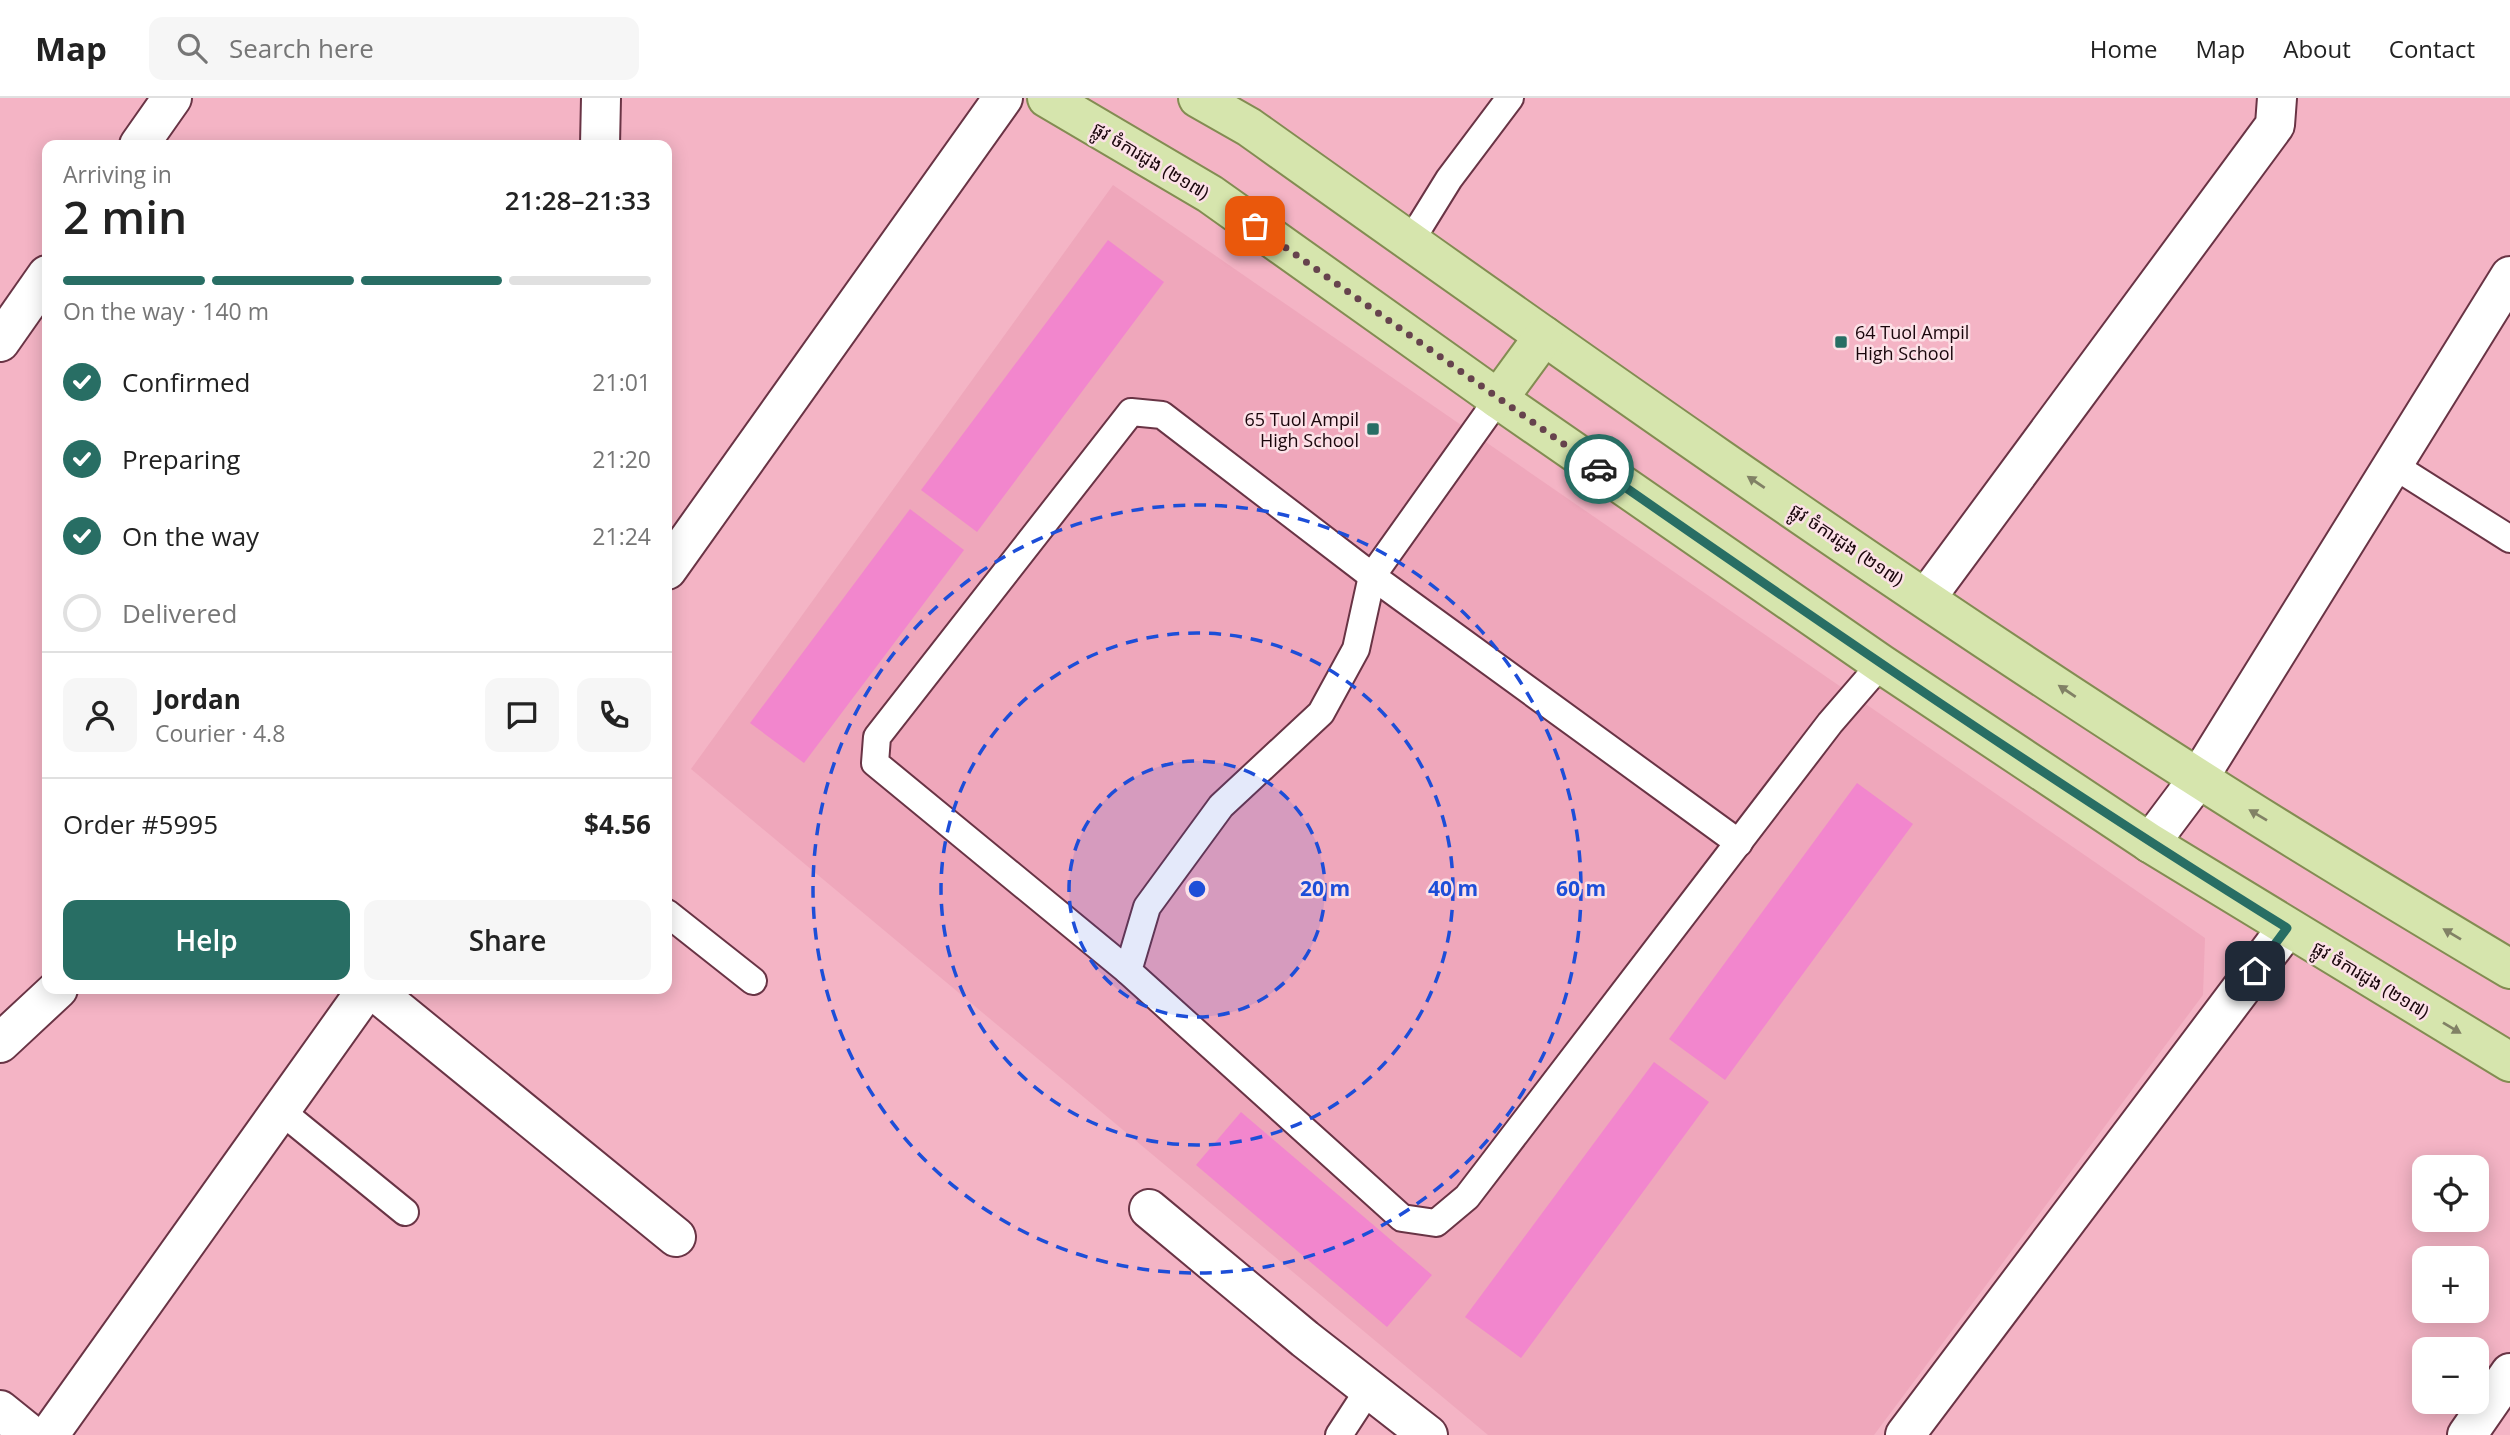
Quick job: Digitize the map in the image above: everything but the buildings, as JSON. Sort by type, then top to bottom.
[{"type":"main road","name":"ផ្លូវ ចំការដូង (២១៧)","points":[[1047,98],[1210,194],[1369,304],[1498,399],[1881,664],[2150,843],[2510,1062]]},
{"type":"main road","name":"ផ្លូវ ចំការដូង (២១៧)","points":[[1198,98],[1249,127],[1544,336],[1926,598],[2198,779],[2507,961]]},
{"type":"main road","points":[[1498,399],[1544,336]]},
{"type":"street","points":[[143,140],[172,98]]},
{"type":"street","points":[[600,140],[601,98]]},
{"type":"street","points":[[672,563],[1003,98]]},
{"type":"street","points":[[1926,598],[2275,125],[2277,98]]},
{"type":"street","points":[[2150,843],[2198,779],[2510,276]]},
{"type":"street","points":[[0,342],[12,300],[42,279]]},
{"type":"street","points":[[1905,1435],[2287,928]]},
{"type":"street","points":[[0,1043],[53,994]]},
{"type":"street","points":[[48,1435],[366,994]]},
{"type":"street","points":[[376,994],[676,1237]]},
{"type":"street","points":[[1149,1209],[1369,1390],[1428,1435]]},
{"type":"street","points":[[2467,1435],[2510,1373]]},
{"type":"street","points":[[0,1410],[31,1435]]},
{"type":"lane","points":[[1410,242],[1449,179],[1510,98]]},
{"type":"lane","points":[[1128,971],[1147,907],[1222,806],[1321,713],[1356,649],[1372,576],[1498,399]]},
{"type":"lane","points":[[1739,843],[1372,576],[1162,415],[1131,412],[877,737],[875,763],[1128,971],[1402,1218],[1436,1223],[1467,1197],[1739,843],[1830,723],[1881,664]]},
{"type":"lane","points":[[2393,465],[2510,539]]},
{"type":"lane","points":[[672,916],[753,981]]},
{"type":"lane","points":[[281,1111],[405,1212]]},
{"type":"lane","points":[[1339,1435],[1369,1390]]},
{"type":"shaded area","points":[[1113,185],[2205,938],[2203,995],[1874,1435],[1488,1435],[691,769]]},
{"type":"way so far","points":[[1255,226],[1599,469]]},
{"type":"place","name":"64 Tuol Ampil High School","points":[[1841,342]]},
{"type":"place","name":"65 Tuol Ampil High School","points":[[1373,429]]},
{"type":"route","points":[[1599,469],[1881,664],[2150,843],[2287,928],[2255,971]]}]
